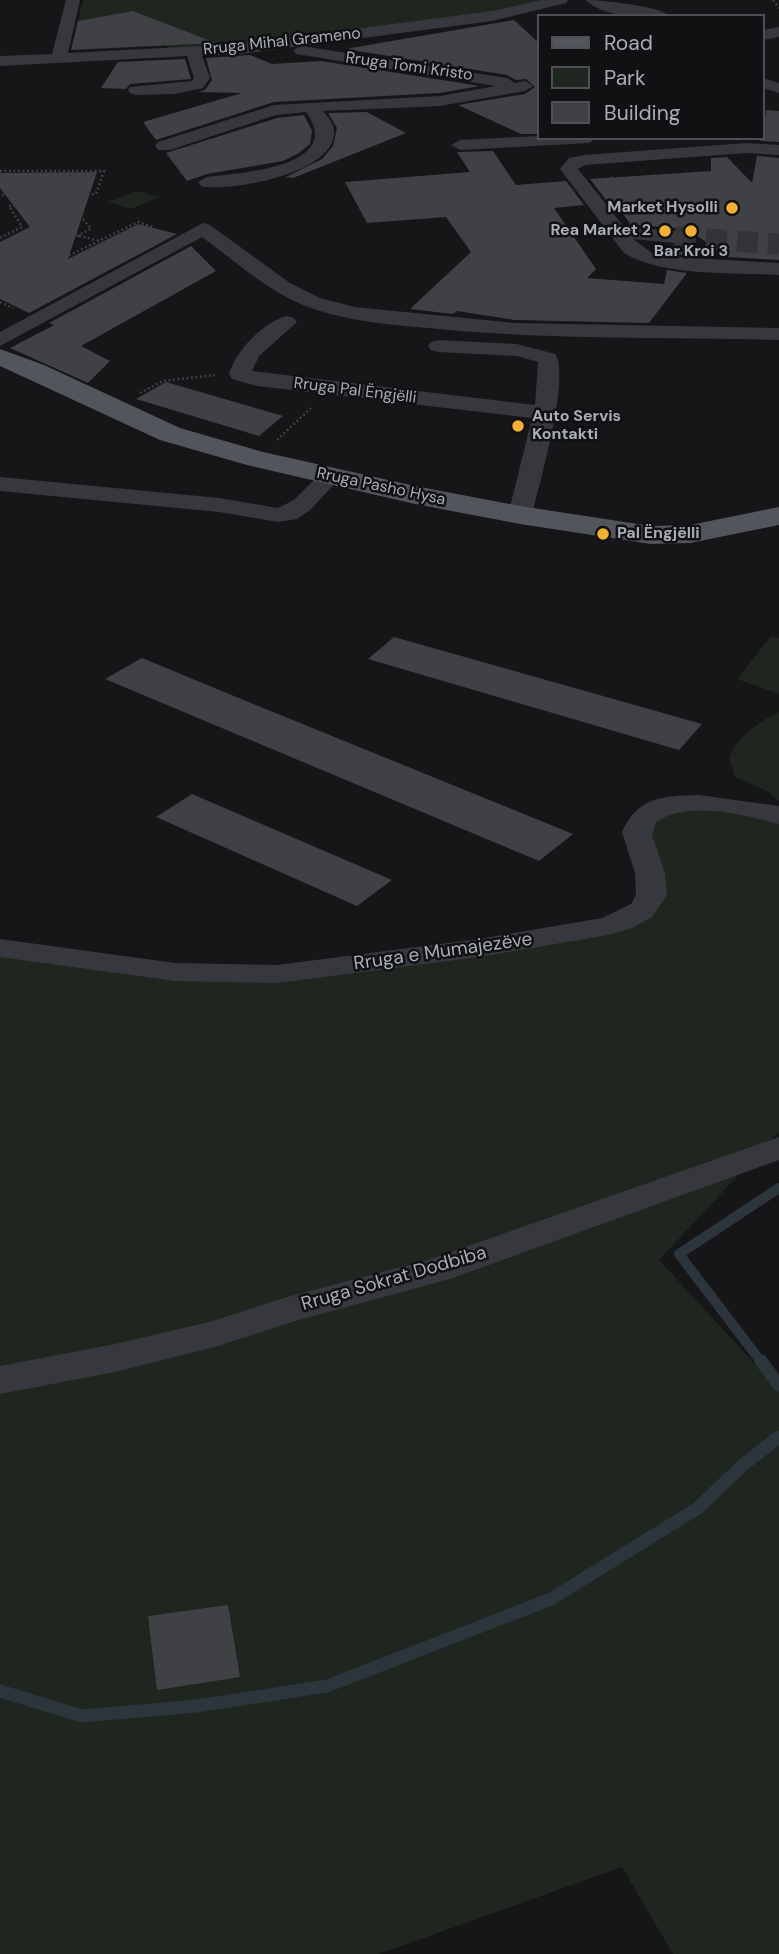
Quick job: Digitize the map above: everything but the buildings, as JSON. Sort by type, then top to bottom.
[{"type":"main road","name":"Rruga Pasho Hysa","points":[[0,357],[35,370],[170,434],[257,459],[520,515],[670,536],[779,516]]},
{"type":"street","points":[[59,58],[61,45],[72,21],[73,0]]},
{"type":"street","name":"Rruga Mihal Grameno","points":[[0,61],[193,52],[279,44],[492,16],[561,0]]},
{"type":"street","points":[[574,0],[603,14]]},
{"type":"street","points":[[593,0],[611,8],[653,14]]},
{"type":"street","name":"Rruga Tomi Kristo","points":[[279,44],[301,51],[447,71],[532,87]]},
{"type":"street","points":[[135,90],[174,89],[197,85],[202,78],[193,52]]},
{"type":"street","points":[[164,145],[255,115],[311,106],[440,101],[532,87]]},
{"type":"street","points":[[207,183],[274,172],[307,159],[317,152],[325,138],[322,121],[311,106]]},
{"type":"street","points":[[460,145],[552,140]]},
{"type":"street","points":[[726,140],[740,143],[779,141]]},
{"type":"street","points":[[565,177],[570,165],[585,160],[746,148],[779,149]]},
{"type":"street","points":[[565,177],[592,200],[638,254],[646,258],[672,268],[779,276]]},
{"type":"street","points":[[565,177],[622,260],[636,267],[779,269]]},
{"type":"street","points":[[0,340],[203,229],[240,254],[268,279],[313,301],[372,316],[535,330],[779,334]]},
{"type":"street","points":[[618,232],[675,237]]},
{"type":"street","points":[[240,374],[240,370],[256,350],[287,322]]},
{"type":"street","points":[[439,346],[517,350],[548,358],[550,366],[543,413],[520,515]]},
{"type":"street","name":"Rruga Pal Ëngjëlli","points":[[240,374],[257,380],[543,413]]},
{"type":"street","points":[[0,484],[219,505],[278,515],[289,514],[302,505],[331,476]]},
{"type":"street","name":"Rruga e Mumajezëve","points":[[0,948],[175,972],[276,974],[479,948],[608,926],[645,909],[653,898],[649,867],[637,832],[643,819],[659,809],[684,803],[711,802],[746,806],[779,814]]},
{"type":"street","name":"Rruga Sokrat Dodbiba","points":[[0,1381],[116,1358],[218,1333],[287,1310],[436,1270],[779,1148]]},
{"type":"path","points":[[773,0],[779,8]]},
{"type":"path","points":[[0,171],[103,171],[96,194],[0,195]]},
{"type":"path","points":[[565,177],[609,175],[619,190],[678,189],[673,178]]},
{"type":"path","points":[[0,274],[92,229],[64,194]]},
{"type":"path","points":[[779,194],[770,196],[779,202]]},
{"type":"path","points":[[592,200],[679,202]]},
{"type":"path","points":[[0,238],[22,227],[9,206],[69,203]]},
{"type":"path","points":[[684,208],[684,217],[689,217],[690,211],[762,211],[779,207]]},
{"type":"path","points":[[723,211],[727,233]]},
{"type":"path","points":[[762,211],[779,219]]},
{"type":"path","points":[[0,289],[138,222],[153,226]]},
{"type":"path","points":[[79,235],[100,241]]},
{"type":"path","points":[[6,286],[79,235]]},
{"type":"path","points":[[0,284],[6,286]]},
{"type":"path","points":[[140,393],[163,380],[240,374]]},
{"type":"path","points":[[257,459],[332,388]]},
{"type":"green space","points":[[83,0],[543,0],[509,10],[237,46],[170,50],[155,35],[77,24]]},
{"type":"green space","points":[[136,191],[159,197],[131,209],[108,202]]},
{"type":"green space","points":[[771,636],[779,638],[779,694],[737,679]]},
{"type":"green space","points":[[779,712],[779,801],[767,791],[735,777],[729,757],[738,742],[750,730]]},
{"type":"green space","points":[[684,803],[779,815],[779,1132],[659,1260],[779,1390],[779,1954],[673,1954],[622,1867],[379,1954],[0,1954],[0,948],[226,975],[479,948],[645,909],[637,832]]},
{"type":"waterway","points":[[762,1363],[679,1254],[779,1188]]},
{"type":"waterway","points":[[761,1361],[779,1385]]},
{"type":"waterway","points":[[0,1691],[82,1716],[197,1706],[327,1686],[551,1599],[698,1508],[743,1465],[779,1437]]},
{"type":"tunnel","points":[[675,237],[779,244]]},
{"type":"place","name":"Market Hysolli","points":[[732,208]]},
{"type":"place","name":"Rea Market 2","points":[[665,231]]},
{"type":"place","name":"Bar Kroi 3","points":[[691,231]]},
{"type":"place","name":"Auto Servis Kontakti","points":[[518,426]]},
{"type":"place","name":"Pal Ëngjëlli","points":[[603,534]]}]
